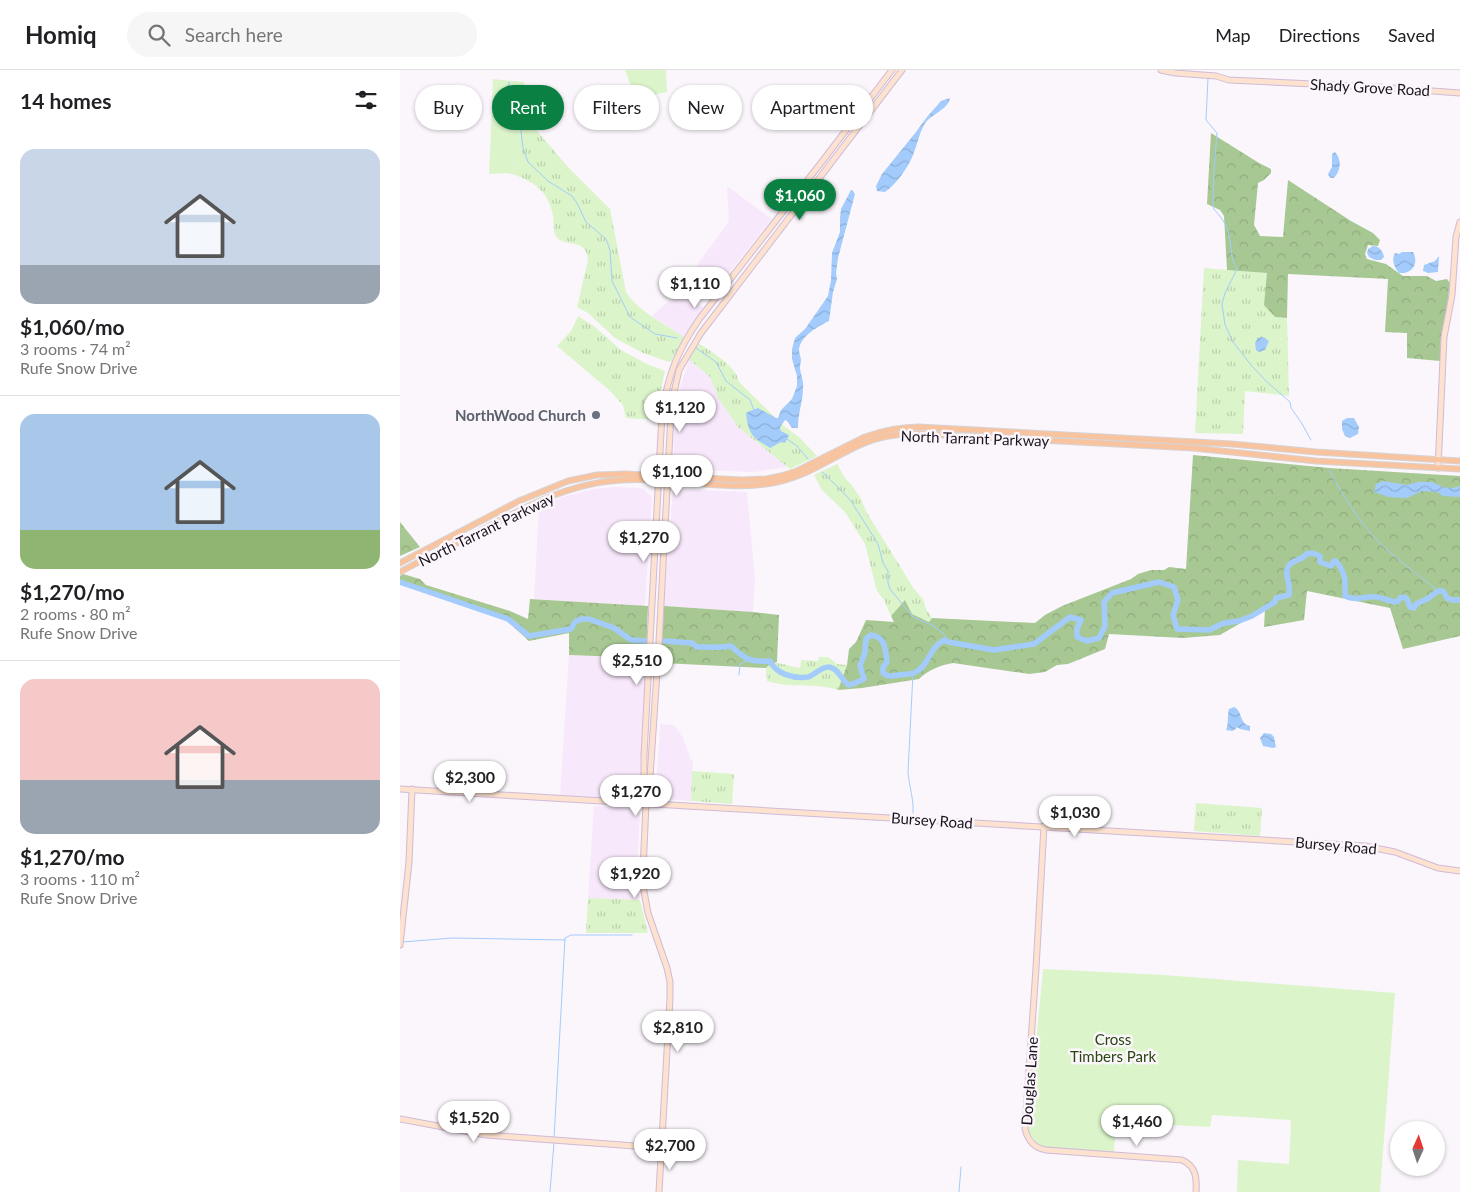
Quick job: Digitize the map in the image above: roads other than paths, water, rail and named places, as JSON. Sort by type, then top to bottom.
[{"type":"main road","points":[[659,1192],[670,982],[665,961],[650,921],[644,895],[642,870],[646,804],[644,791],[645,728],[662,414],[665,392],[673,365],[687,337],[700,318],[892,70]]},
{"type":"main road","points":[[646,804],[650,792],[671,414],[679,370],[701,332],[902,70]]},
{"type":"main road","name":"Shady Grove Road","points":[[1161,70],[1175,73],[1214,74],[1229,80],[1460,92]]},
{"type":"main road","points":[[1438,468],[1444,337],[1452,295],[1456,237],[1460,222]]},
{"type":"main road","points":[[760,241],[767,247]]},
{"type":"main road","name":"North Tarrant Parkway","points":[[715,482],[755,480],[781,476],[804,468],[865,437],[894,429],[914,427],[1222,443],[1308,451],[1460,460]]},
{"type":"main road","name":"North Tarrant Parkway","points":[[400,563],[519,501],[568,481],[597,475],[626,474],[753,486],[785,481],[811,472],[864,443],[909,433],[1193,448],[1316,461],[1460,469]]},
{"type":"main road","name":"North Tarrant Parkway","points":[[400,572],[511,514],[572,488],[600,482],[659,478]]},
{"type":"main road","points":[[541,492],[544,499]]},
{"type":"main road","points":[[655,547],[664,548]]},
{"type":"main road","points":[[652,599],[662,599]]},
{"type":"main road","points":[[645,728],[654,728]]},
{"type":"main road","name":"Bursey Road","points":[[400,788],[1365,846],[1395,852],[1438,868],[1460,872]]},
{"type":"main road","points":[[400,945],[409,862],[412,789]]},
{"type":"main road","name":"Douglas Lane","points":[[1044,826],[1025,1129],[1027,1137],[1035,1146],[1046,1150],[1182,1160],[1189,1164],[1195,1172],[1196,1192]]},
{"type":"main road","points":[[400,1119],[486,1135],[662,1148]]},
{"type":"water","points":[[950,98],[944,108],[926,122],[911,160],[901,175],[885,192],[877,191],[876,186],[882,174],[941,101]]},
{"type":"water","points":[[1335,152],[1340,162],[1336,175],[1334,178],[1331,178],[1328,174],[1332,167],[1332,154]]},
{"type":"water","points":[[851,190],[855,194],[838,258],[837,279],[829,321],[806,336],[800,345],[800,369],[803,385],[798,427],[792,428],[785,420],[780,427],[781,431],[789,435],[785,443],[781,442],[770,448],[752,435],[746,413],[758,408],[778,418],[781,410],[792,399],[797,386],[797,376],[792,359],[795,338],[805,329],[828,296],[831,280],[832,253],[840,232],[841,209]]},
{"type":"water","points":[[1373,246],[1382,251],[1384,257],[1381,260],[1369,257],[1368,249]]},
{"type":"water","points":[[1402,252],[1413,252],[1415,264],[1408,272],[1399,273],[1394,266],[1393,258],[1395,253],[1399,254]]},
{"type":"water","points":[[1439,256],[1438,272],[1428,273],[1423,271],[1424,265],[1435,261]]},
{"type":"water","points":[[1263,337],[1269,341],[1265,350],[1259,352],[1256,350],[1255,343],[1258,338]]},
{"type":"water","points":[[1347,418],[1354,418],[1359,427],[1358,434],[1350,438],[1345,436],[1342,429],[1342,421]]},
{"type":"water","points":[[1383,481],[1407,485],[1418,482],[1433,482],[1442,487],[1453,488],[1460,486],[1460,497],[1443,496],[1437,492],[1422,491],[1407,498],[1389,497],[1374,492],[1376,484]]},
{"type":"water","points":[[1234,707],[1239,711],[1244,723],[1250,726],[1250,731],[1237,727],[1231,731],[1226,730],[1229,709]]},
{"type":"water","points":[[1264,733],[1271,734],[1274,737],[1276,747],[1263,746],[1260,738]]},
{"type":"waterway","points":[[1208,78],[1206,120],[1217,133],[1213,208],[1227,227],[1232,257],[1237,269],[1225,293],[1222,304],[1225,325],[1233,342],[1251,365],[1290,402],[1291,408],[1311,440]]},
{"type":"waterway","points":[[509,82],[508,103],[520,123],[523,148],[528,162],[548,181],[572,196],[586,222],[606,239],[610,250],[612,281],[630,317],[655,334],[677,338]]},
{"type":"waterway","points":[[696,348],[716,362],[726,381],[750,400],[754,410]]},
{"type":"waterway","points":[[787,439],[797,446],[808,459]]},
{"type":"waterway","points":[[1329,470],[1350,506],[1375,538],[1438,591]]},
{"type":"waterway","points":[[822,472],[851,501],[878,544],[883,563],[888,571],[890,589],[912,616],[932,625],[944,634],[945,640]]},
{"type":"waterway","points":[[665,641],[692,643],[697,647],[731,646],[749,659],[770,661],[773,666],[786,675],[797,677],[808,677],[823,668],[829,667],[838,672],[849,685],[864,679],[860,666],[865,652],[866,639],[871,635],[880,638],[884,644],[887,662],[883,667],[883,673],[890,676],[910,674],[919,670],[936,647],[945,640],[994,650],[1034,644],[1070,617],[1081,620],[1077,628],[1077,637],[1087,641],[1099,638],[1105,626],[1104,602],[1112,593],[1159,582],[1174,587],[1178,600],[1173,615],[1177,629],[1209,630],[1224,623],[1239,621],[1252,616],[1275,602],[1276,598],[1289,595],[1287,571],[1290,564],[1312,553],[1320,556],[1320,562],[1331,566],[1336,561],[1344,577],[1345,596],[1350,598],[1373,597],[1397,602],[1400,598],[1404,597],[1407,599],[1410,607],[1414,608],[1416,604],[1438,591],[1443,591],[1447,598],[1460,600]]},
{"type":"waterway","points":[[400,582],[508,619],[529,636],[571,629],[575,622],[581,619],[589,619],[614,628],[631,640],[646,641]]},
{"type":"waterway","points":[[739,675],[740,664],[750,660]]},
{"type":"waterway","points":[[913,673],[908,772],[913,813]]},
{"type":"waterway","points":[[554,1139],[565,938],[571,935],[632,935]]},
{"type":"waterway","points":[[403,942],[452,938],[565,940]]},
{"type":"waterway","points":[[550,1192],[554,1143]]},
{"type":"waterway","points":[[959,1192],[961,1167]]},
{"type":"place","name":"NorthWood Church","points":[[596,415]]},
{"type":"park label","name":"Cross Timbers Park","points":[[1113,1048]]}]
